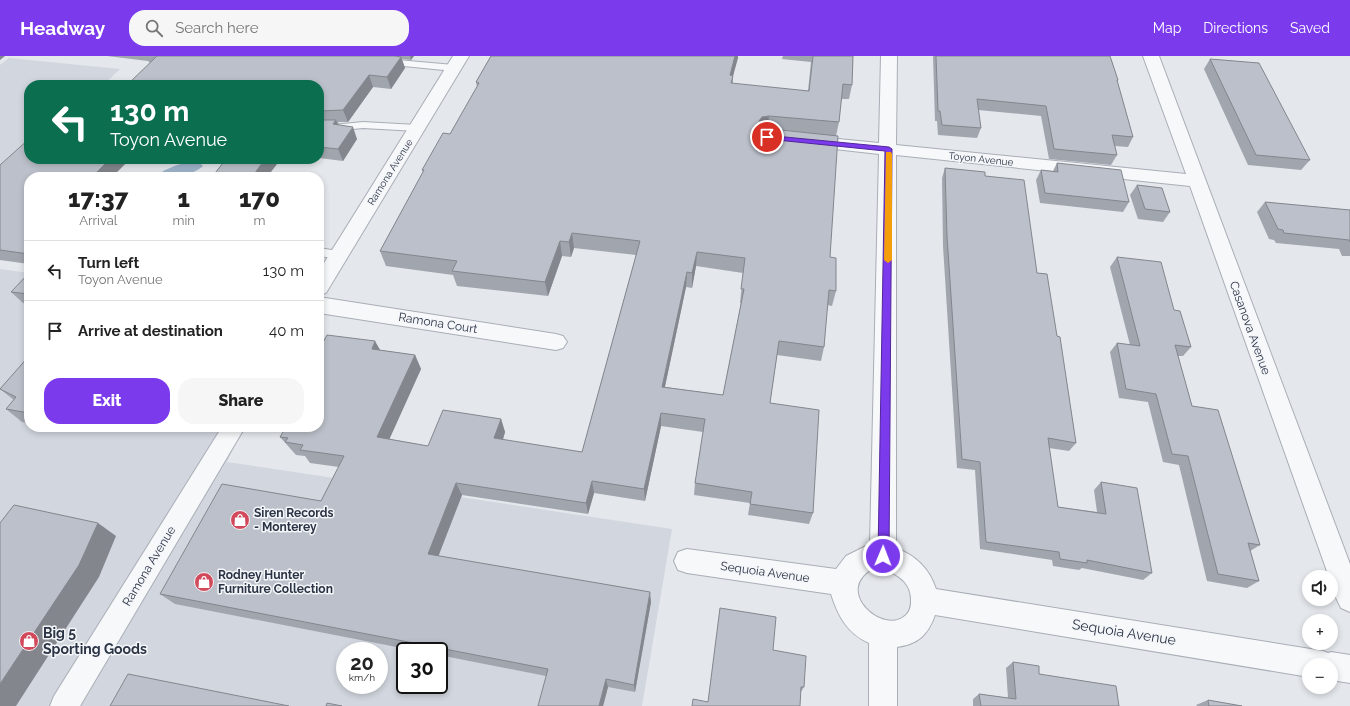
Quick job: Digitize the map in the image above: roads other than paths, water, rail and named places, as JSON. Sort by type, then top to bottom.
[{"type":"street","points":[[883,556],[889,56]]},
{"type":"street","name":"Casanova Avenue","points":[[1152,56],[1196,181],[1350,600]]},
{"type":"street","name":"Ramona Avenue","points":[[324,280],[458,62]]},
{"type":"street","name":"Toyon Avenue","points":[[790,139],[1196,181]]},
{"type":"street","name":"Ramona Court","points":[[324,306],[556,342]]},
{"type":"street","name":"Ramona Avenue","points":[[64,706],[231,432]]},
{"type":"street","points":[[872,556],[883,556],[901,563],[916,576],[923,587],[925,600],[924,612],[918,623],[908,631],[896,635],[883,634],[869,630],[857,620],[848,609],[844,596],[844,583],[847,573],[858,562],[872,556]]},
{"type":"street","name":"Sequoia Avenue","points":[[687,561],[844,583]]},
{"type":"street","name":"Sequoia Avenue","points":[[925,600],[1302,661]]},
{"type":"street","points":[[883,634],[883,706]]},
{"type":"street","points":[[1338,667],[1350,669]]},
{"type":"lane","points":[[378,61],[458,62]]},
{"type":"lane","points":[[324,127],[333,128],[363,124],[418,128]]},
{"type":"lane","points":[[324,252],[340,254]]},
{"type":"water","points":[[201,164],[203,166],[192,172],[162,172],[177,165]]},
{"type":"place","name":"Siren Records - Monterey","points":[[240,520]]},
{"type":"place","name":"Rodney Hunter Furniture Collection","points":[[204,582]]},
{"type":"place","name":"Big 5 Sporting Goods","points":[[29,641]]}]
